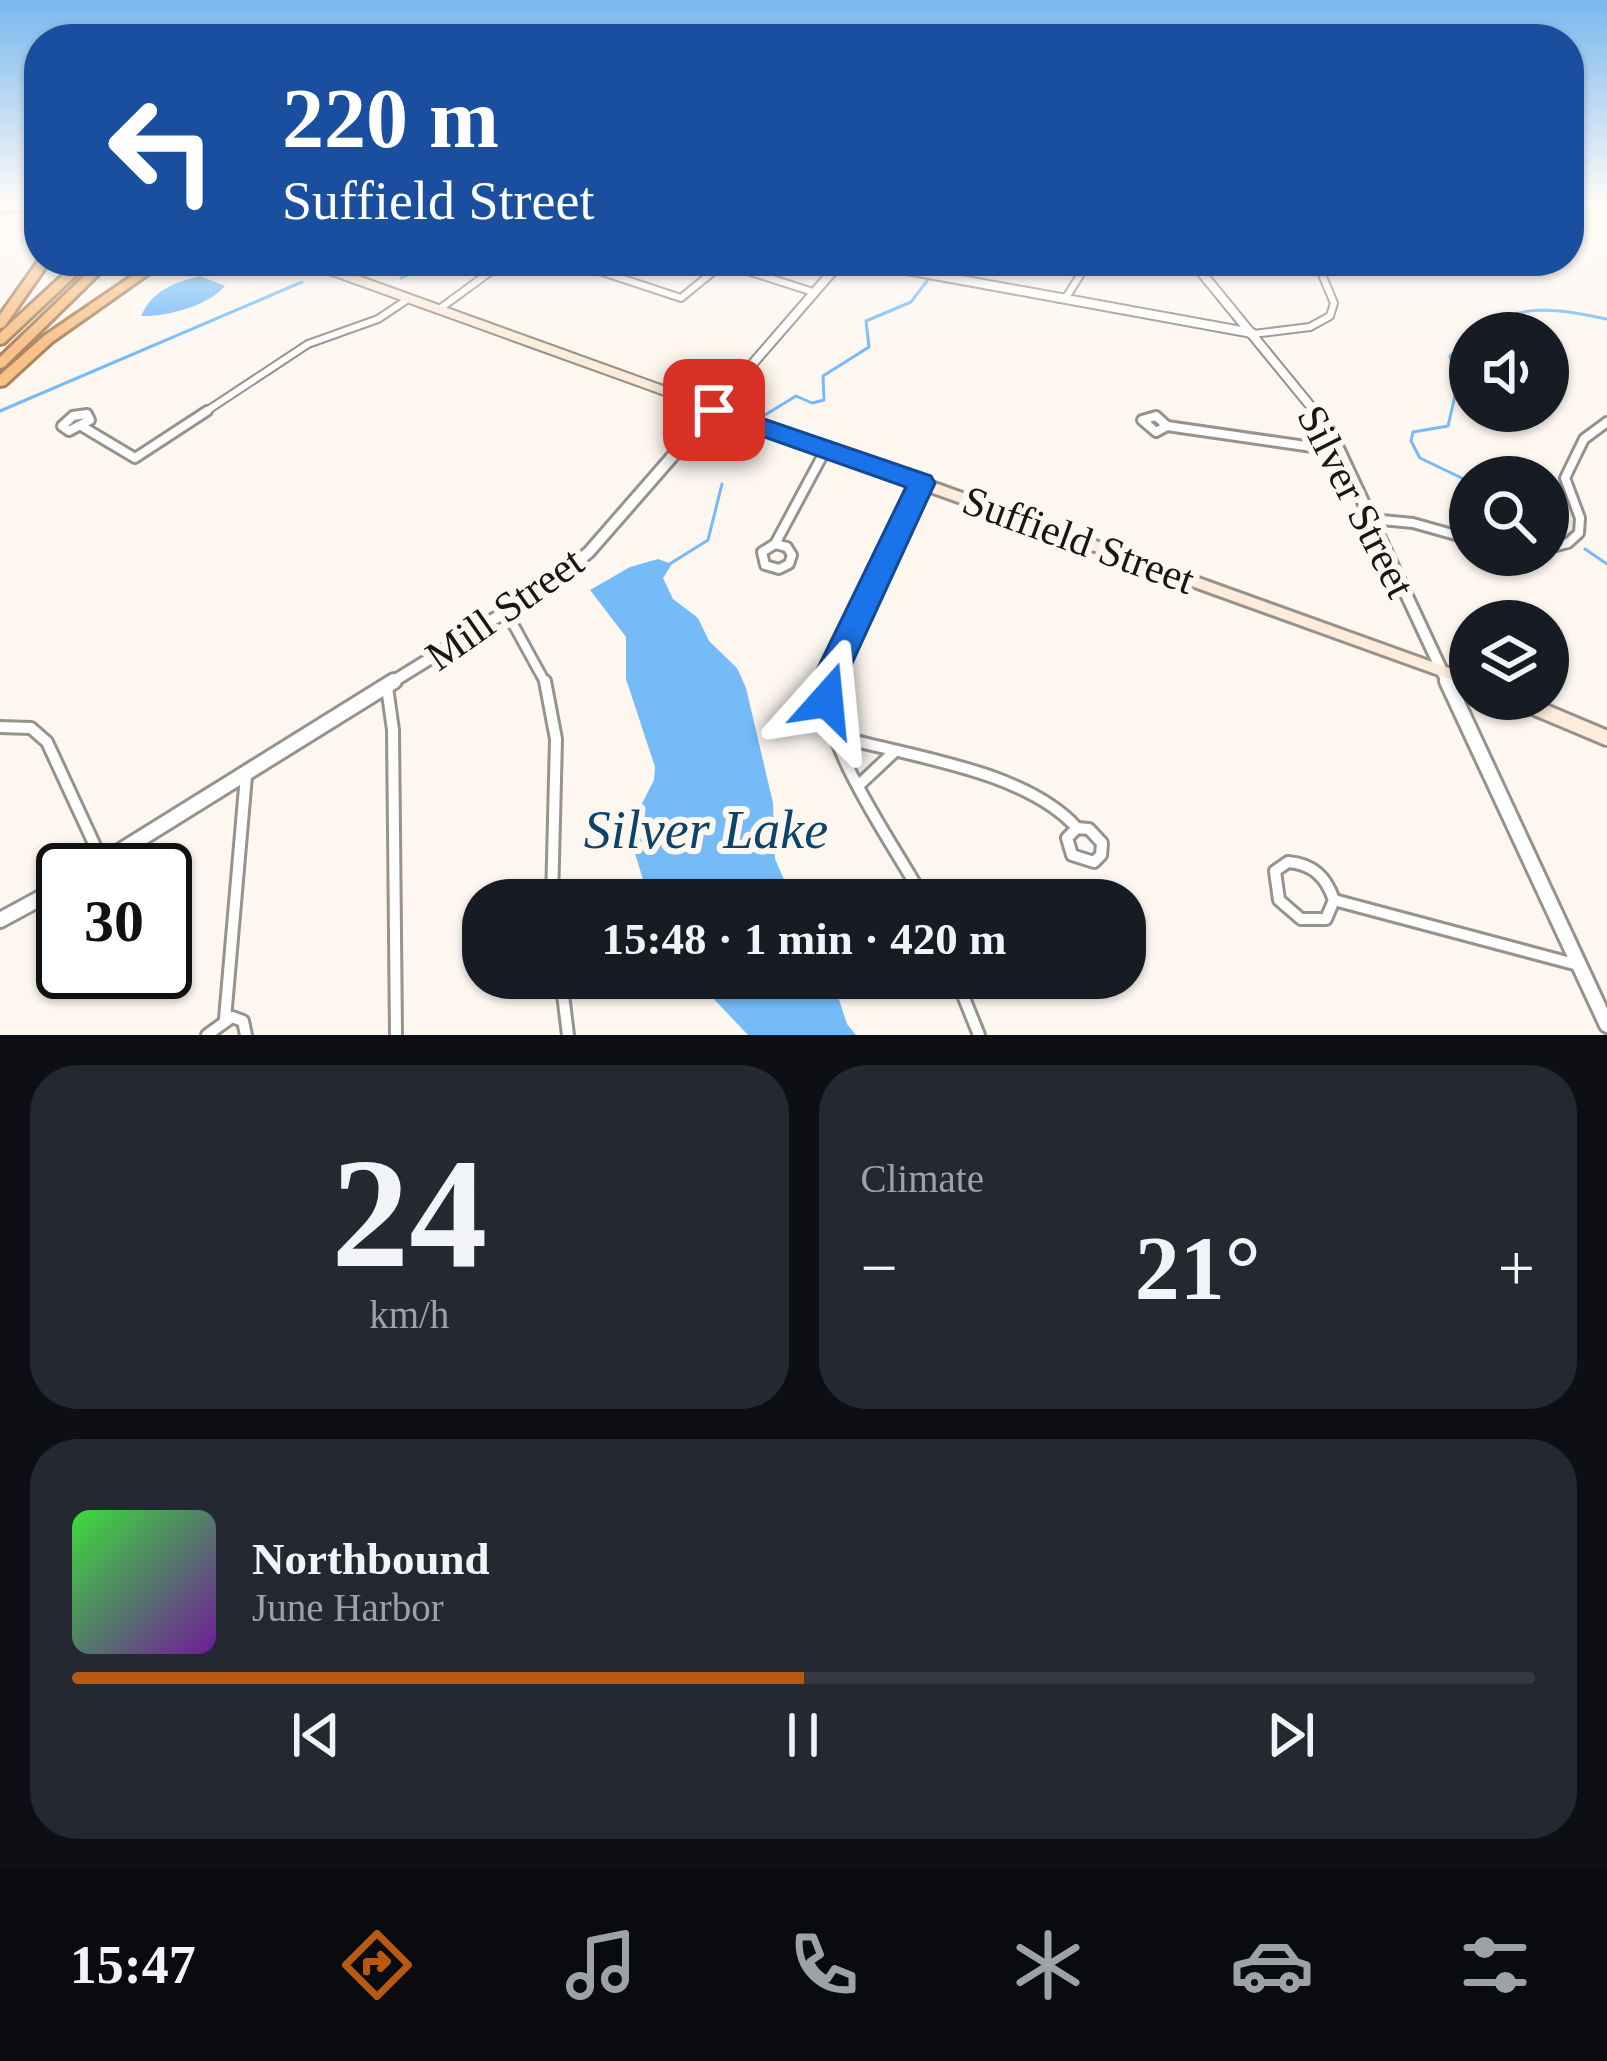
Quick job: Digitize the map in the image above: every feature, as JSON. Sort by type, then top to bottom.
[{"type":"highway","points":[[0,324],[34,276]]},
{"type":"highway","points":[[0,340],[69,276]]},
{"type":"highway","points":[[0,364],[91,276]]},
{"type":"highway","points":[[0,382],[48,339],[139,276]]},
{"type":"main road","name":"Suffield Street","points":[[348,277],[1449,672]]},
{"type":"main road","points":[[1564,720],[1607,738]]},
{"type":"street","points":[[438,310],[484,276]]},
{"type":"street","points":[[615,276],[682,298],[707,276]]},
{"type":"street","points":[[765,276],[813,292]]},
{"type":"street","name":"Mill Street","points":[[133,843],[507,613],[589,552],[827,276]]},
{"type":"street","points":[[927,276],[1252,334],[1310,327],[1330,316],[1334,302],[1323,276]]},
{"type":"street","points":[[1058,299],[1067,296],[1080,276]]},
{"type":"street","name":"Silver Street","points":[[1204,276],[1321,416],[1340,451],[1607,1025]]},
{"type":"street","points":[[83,427],[135,458],[316,340],[378,319],[408,299]]},
{"type":"street","points":[[1569,470],[1584,440],[1607,422]]},
{"type":"street","points":[[1167,426],[1340,451]]},
{"type":"street","points":[[776,544],[826,449]]},
{"type":"street","points":[[914,879],[860,784],[828,708],[831,674],[922,483]]},
{"type":"street","points":[[1569,489],[1580,518],[1579,533],[1569,542]]},
{"type":"street","points":[[1371,518],[1449,533]]},
{"type":"street","points":[[507,613],[549,693],[556,765],[548,840],[550,879]]},
{"type":"street","points":[[387,687],[393,730],[396,1035]]},
{"type":"street","points":[[0,727],[31,728],[46,742],[87,843]]},
{"type":"street","points":[[838,737],[1028,789],[1060,808],[1077,828]]},
{"type":"street","points":[[860,784],[894,752]]},
{"type":"street","points":[[207,1035],[225,1019],[247,773]]},
{"type":"street","points":[[1293,862],[1311,867],[1327,881],[1334,900],[1326,919],[1301,919],[1275,893],[1275,871],[1293,862]]},
{"type":"street","points":[[1334,900],[1523,954],[1580,965]]},
{"type":"street","points":[[0,920],[36,901]]},
{"type":"street","points":[[564,999],[568,1035]]},
{"type":"street","points":[[965,999],[980,1035]]},
{"type":"street","points":[[225,1019],[243,1021],[246,1035]]},
{"type":"water","points":[[200,276],[225,286],[186,309],[141,316],[165,289]]},
{"type":"water","name":"Silver Lake","points":[[658,559],[672,564],[663,578],[673,599],[698,618],[709,641],[737,668],[773,803],[775,859],[784,879],[643,879],[628,831],[654,780],[655,767],[626,679],[626,637],[590,590],[630,567]]},
{"type":"water","name":"Silver Lake","points":[[714,999],[839,999],[856,1035],[748,1035]]},
{"type":"waterway","points":[[401,278],[405,276]]},
{"type":"waterway","points":[[765,415],[796,396],[812,403],[824,400],[823,376],[869,347],[866,321],[911,302],[927,281]]},
{"type":"waterway","points":[[0,411],[302,282]]},
{"type":"waterway","points":[[1523,312],[1562,312]]},
{"type":"waterway","points":[[1569,313],[1607,319]]},
{"type":"waterway","points":[[1449,422],[1448,426],[1413,432],[1411,441],[1420,458],[1449,472]]},
{"type":"waterway","points":[[668,565],[708,540],[722,484]]},
{"type":"waterway","points":[[1585,549],[1607,564]]},
{"type":"route","points":[[714,410],[922,483],[831,674],[827,700]]}]
